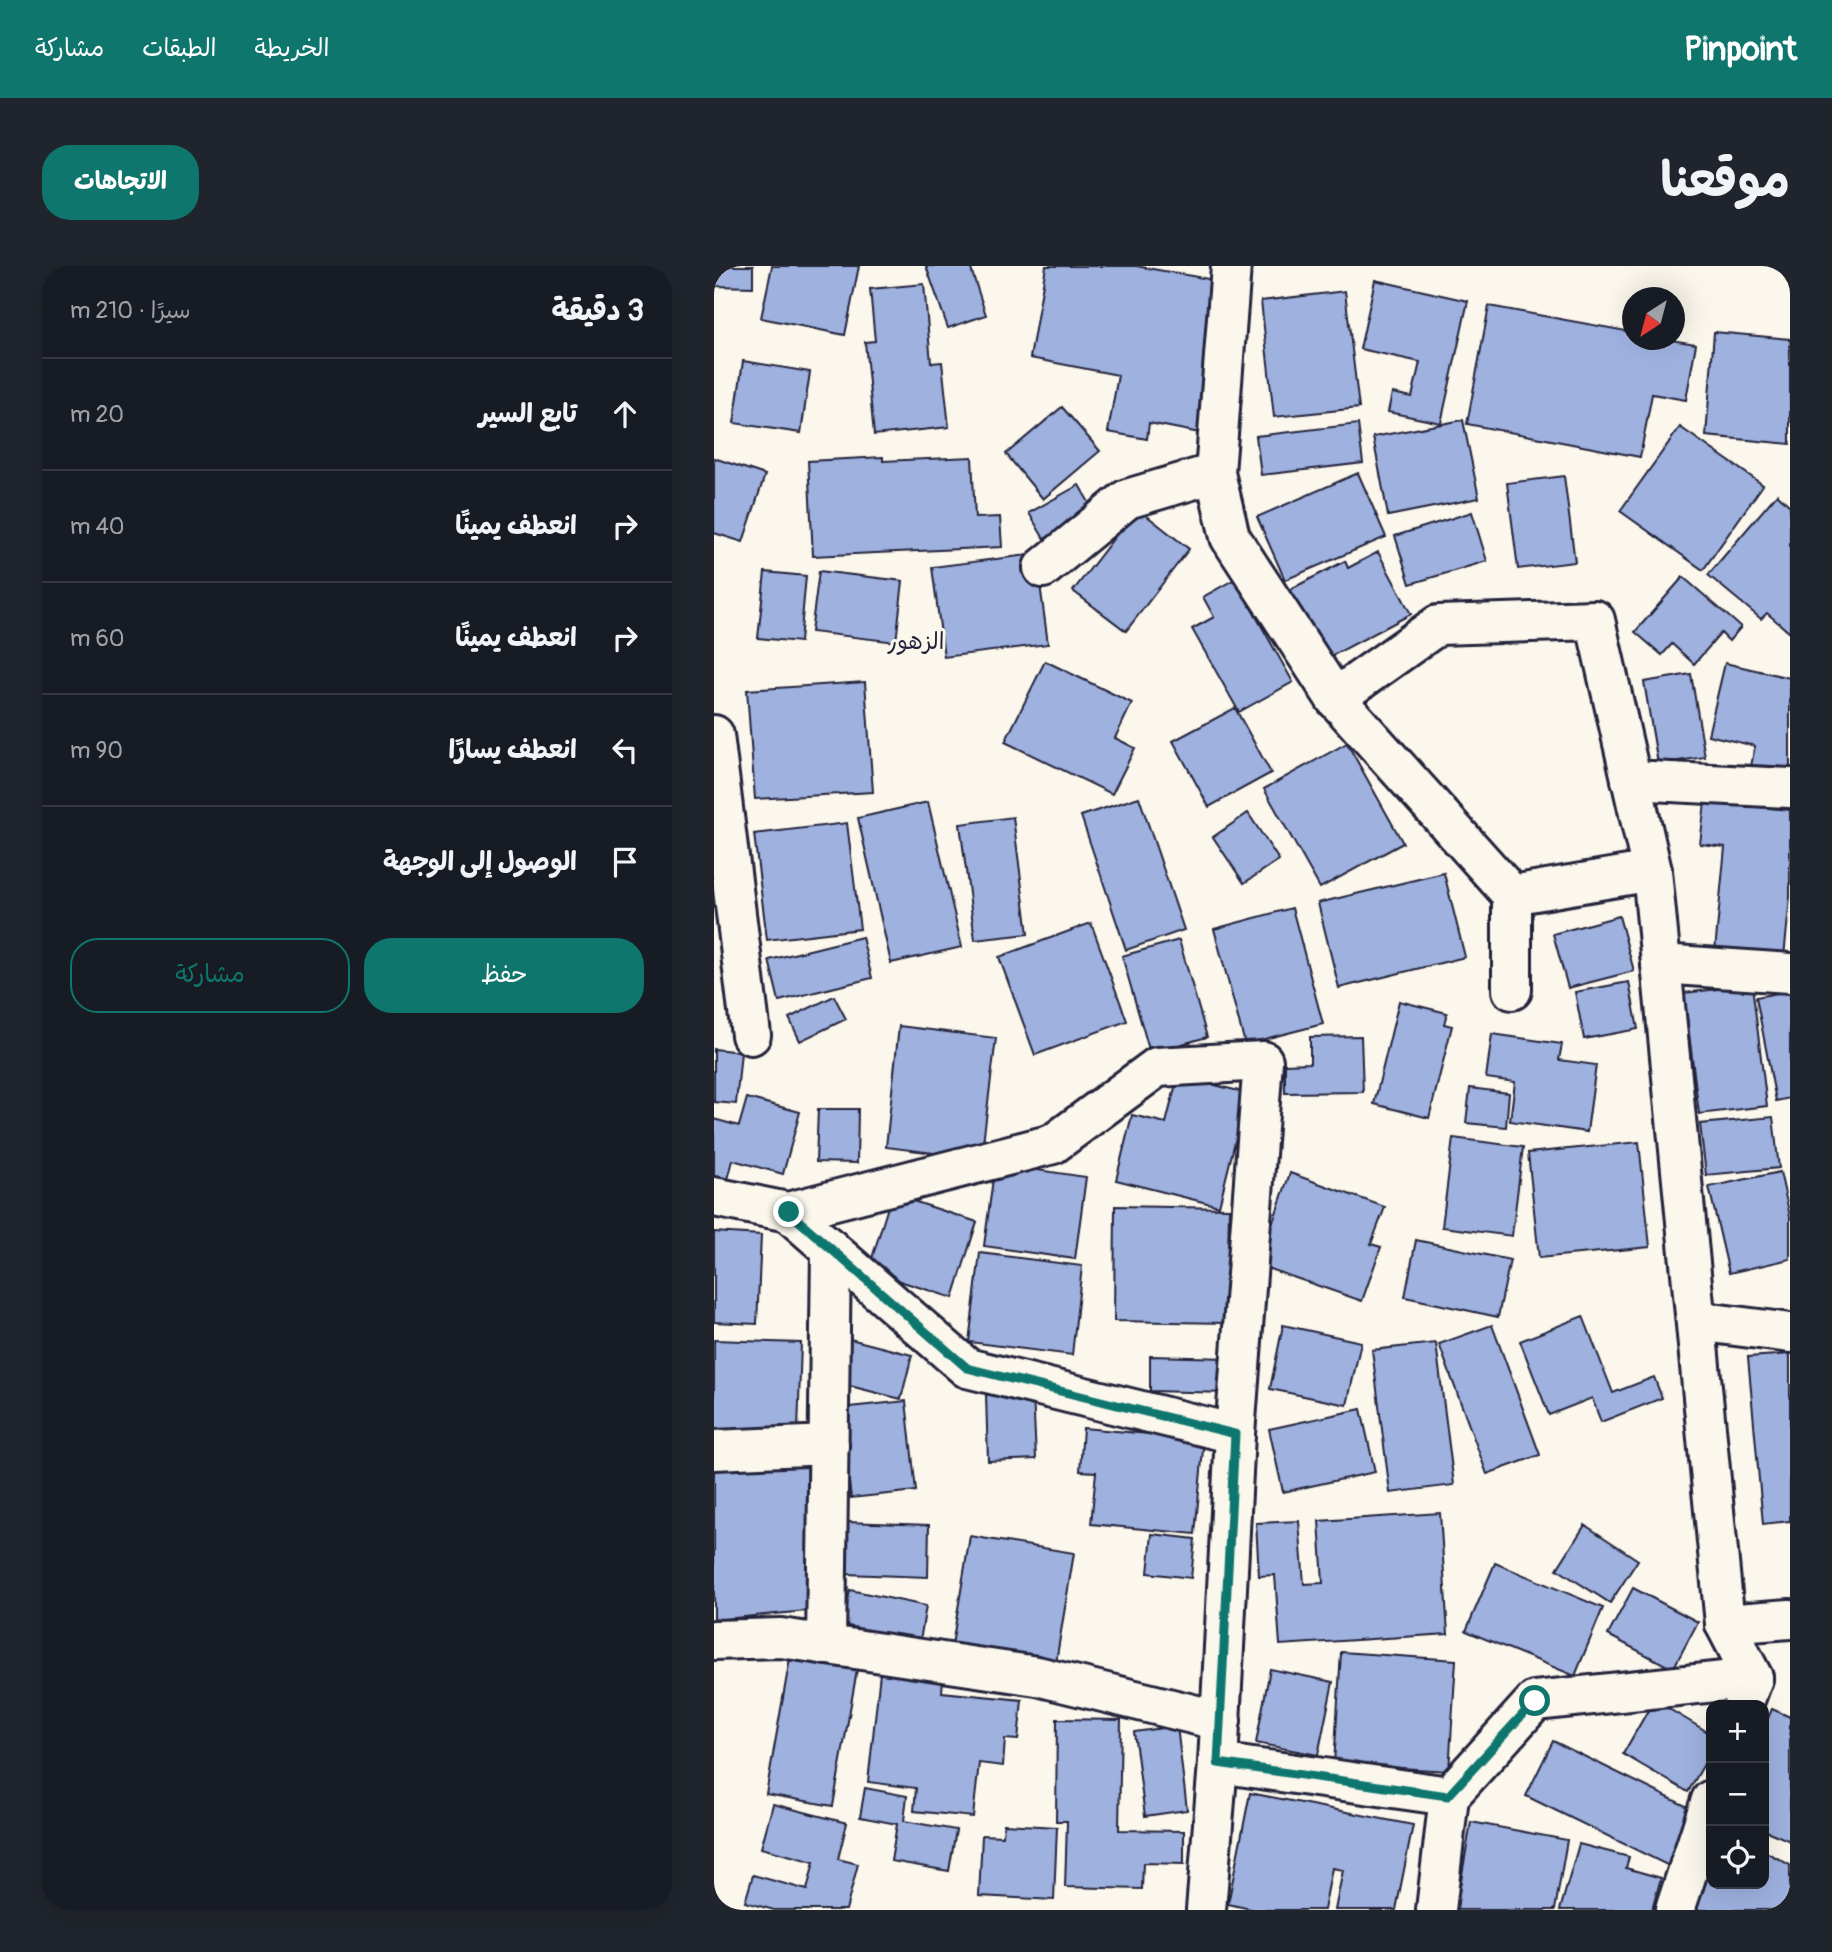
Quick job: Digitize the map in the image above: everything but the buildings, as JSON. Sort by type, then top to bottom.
[{"type":"street","points":[[1231,266],[1215,472],[1230,537],[1335,698],[1512,895],[1512,990]]},
{"type":"street","points":[[1043,568],[1127,499],[1215,472]]},
{"type":"street","points":[[1335,698],[1438,625],[1595,620],[1652,871],[1725,1624],[1748,1692],[1535,1701],[1448,1796],[1436,1910]]},
{"type":"street","points":[[714,735],[751,1035]]},
{"type":"street","points":[[1631,780],[1790,788]]},
{"type":"street","points":[[1512,895],[1652,871]]},
{"type":"street","points":[[1661,964],[1790,973]]},
{"type":"street","points":[[714,1197],[789,1212],[1053,1144],[1157,1067],[1263,1061],[1235,1434],[1221,1721],[1206,1910]]},
{"type":"street","points":[[789,1212],[967,1368],[1235,1434]]},
{"type":"street","points":[[826,1645],[831,1249]]},
{"type":"street","points":[[1696,1321],[1790,1333]]},
{"type":"street","points":[[714,1450],[829,1445]]},
{"type":"street","points":[[1725,1624],[1790,1619]]},
{"type":"street","points":[[714,1640],[781,1639],[1037,1676],[1221,1721]]},
{"type":"street","points":[[1218,1763],[1448,1796]]},
{"type":"street","points":[[1675,1910],[1706,1815]]},
{"type":"district","name":"الزهور","points":[[916,641]]},
{"type":"route","points":[[789,1212],[967,1368],[1235,1434],[1218,1763],[1448,1796],[1535,1701]]}]
